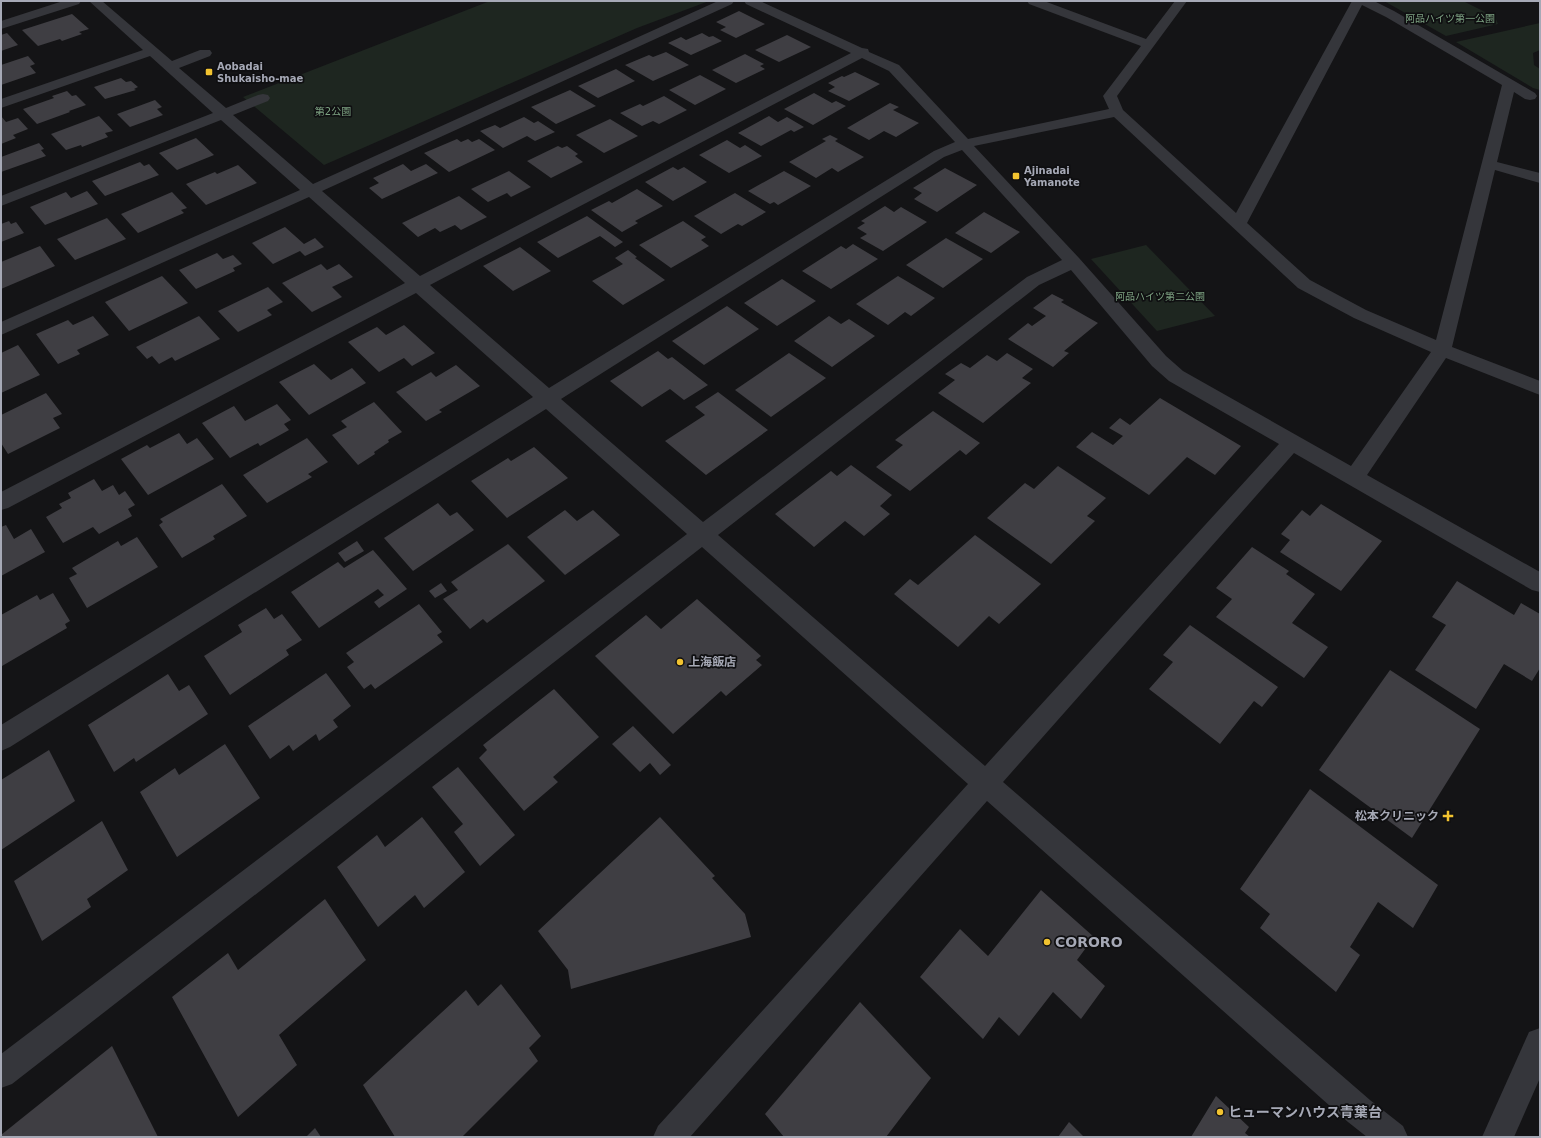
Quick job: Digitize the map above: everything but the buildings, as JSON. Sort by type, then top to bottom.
[{"type":"street","points":[[1,25],[75,1]]},
{"type":"street","points":[[95,1],[1359,1112],[1392,1137]]},
{"type":"street","points":[[1,328],[728,1]]},
{"type":"street","points":[[750,1],[863,52],[894,68],[1073,262],[1167,369],[1186,382],[1540,583]]},
{"type":"street","points":[[1033,1],[1149,44]]},
{"type":"street","points":[[1181,1],[1110,96],[1117,112],[1304,284],[1360,314],[1442,350],[1540,388]]},
{"type":"street","points":[[1238,224],[1358,1]]},
{"type":"street","points":[[1364,1],[1390,14],[1530,96]]},
{"type":"street","points":[[637,28],[650,36]]},
{"type":"street","points":[[1,104],[152,51]]},
{"type":"street","points":[[1,502],[863,52]]},
{"type":"street","points":[[169,66],[205,53]]},
{"type":"street","points":[[1354,478],[1442,350],[1509,84]]},
{"type":"street","points":[[1,201],[263,98]]},
{"type":"street","points":[[1,739],[946,150],[964,144],[1117,112]]},
{"type":"street","points":[[1489,164],[1540,178]]},
{"type":"street","points":[[1,1073],[1033,281],[1073,262]]},
{"type":"street","points":[[669,1137],[1292,442]]},
{"type":"street","points":[[1498,1137],[1540,1043]]},
{"type":"green space","name":"第2公園","points":[[490,1],[709,1],[637,28],[324,165],[243,97]]},
{"type":"green space","name":"阿品ハイツ第一公園","points":[[1384,1],[1463,1],[1495,17],[1498,24],[1446,36]]},
{"type":"green space","name":"阿品ハイツ第一公園","points":[[1540,23],[1540,50],[1533,53],[1534,65],[1540,69],[1540,90],[1533,88],[1456,42]]},
{"type":"green space","name":"阿品ハイツ第二公園","points":[[1146,245],[1215,316],[1157,331],[1091,259]]},
{"type":"place","name":"Aobadai Shukaisho-mae","points":[[209,72]]},
{"type":"place","name":"Ajinadai Yamanote","points":[[1016,176]]},
{"type":"place","name":"上海飯店","points":[[680,662]]},
{"type":"place","name":"松本クリニック","points":[[1448,816]]},
{"type":"place","name":"CORORO","points":[[1047,942]]},
{"type":"place","name":"ヒューマンハウス青葉台","points":[[1220,1112]]}]
